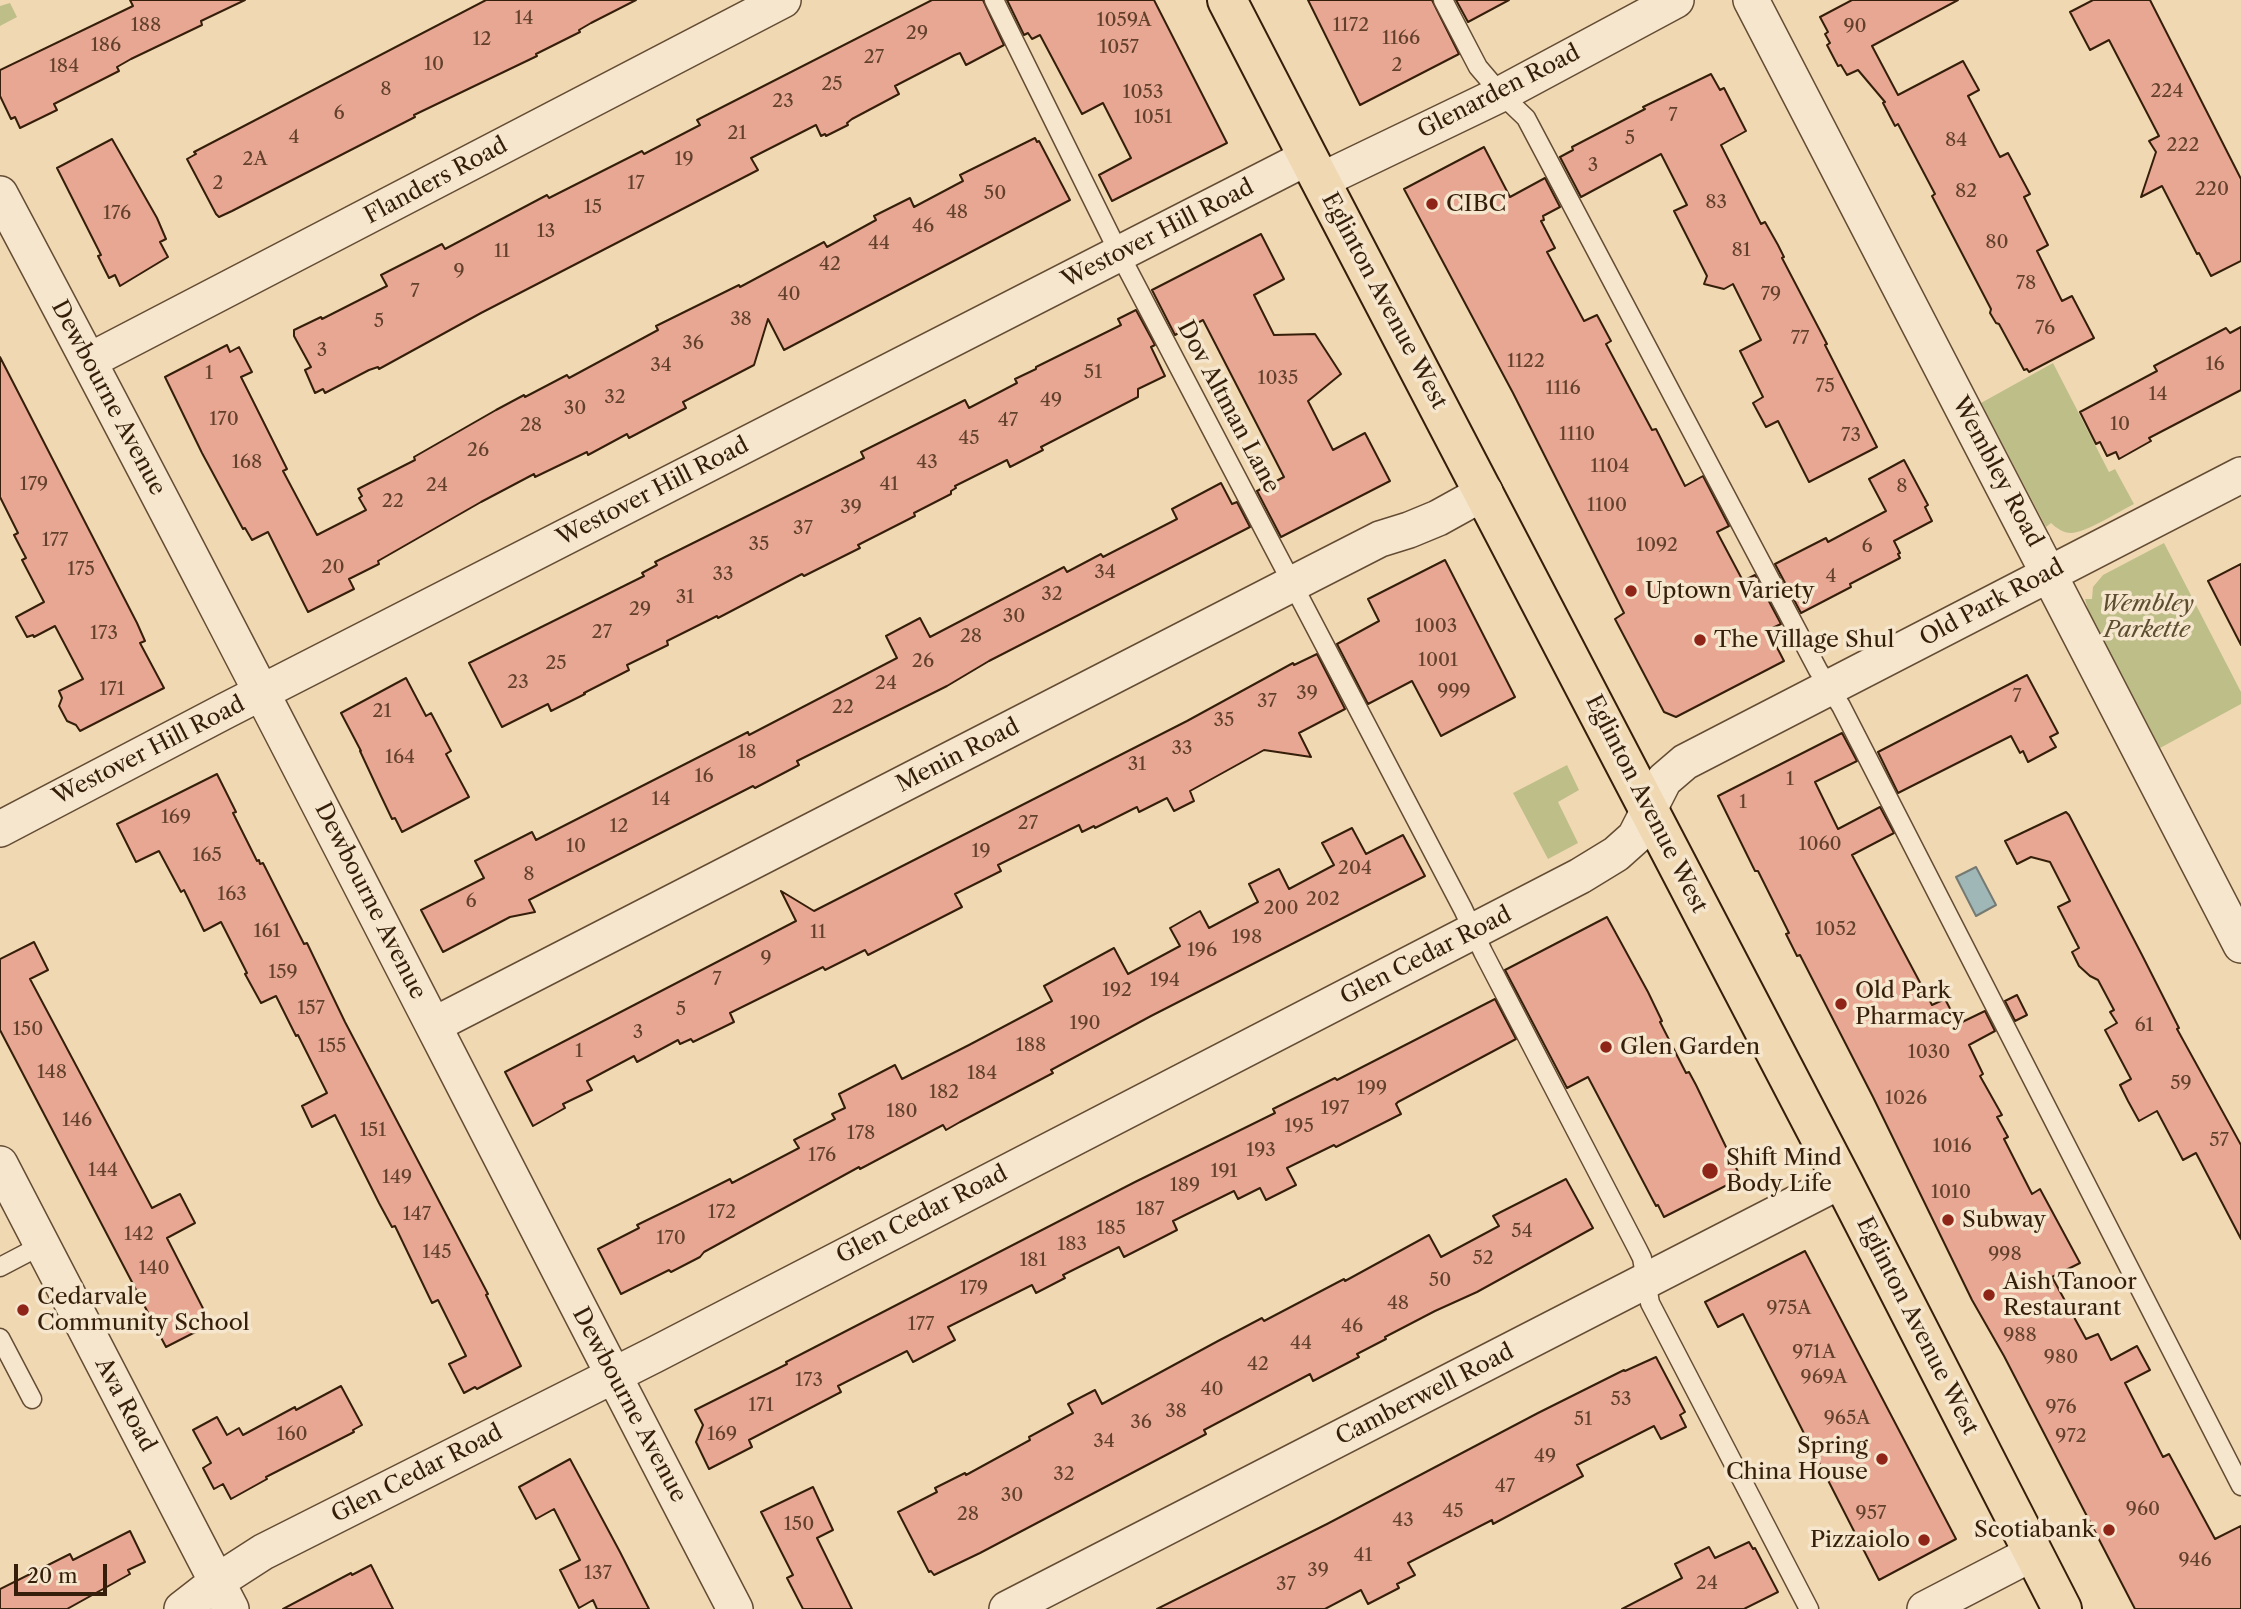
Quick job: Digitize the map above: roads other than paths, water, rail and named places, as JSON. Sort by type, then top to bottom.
[{"type":"main road","name":"Eglinton Avenue West","points":[[1227,0],[1485,492],[2062,1609]]},
{"type":"street","name":"Flanders Road","points":[[89,361],[783,0]]},
{"type":"street","name":"Glenarden Road","points":[[1314,169],[1501,94],[1675,0]]},
{"type":"street","name":"Wembley Road","points":[[1751,0],[2241,945]]},
{"type":"street","name":"Westover Hill Road","points":[[0,829],[1119,253],[1314,169]]},
{"type":"street","name":"Dewbourne Avenue","points":[[0,194],[263,692],[736,1609]]},
{"type":"street","name":"Old Park Road","points":[[1649,809],[1664,780],[1685,762],[2241,475]]},
{"type":"street","name":"Menin Road","points":[[433,1025],[1380,539],[1428,522],[1485,492]]},
{"type":"street","name":"Glen Cedar Road","points":[[182,1609],[225,1595],[263,1552],[613,1375],[1580,876],[1616,854],[1635,837],[1649,809]]},
{"type":"street","name":"Ava Road","points":[[0,1164],[225,1595]]},
{"type":"street","name":"Camberwell Road","points":[[1007,1609],[1842,1180]]},
{"type":"street","points":[[1925,1609],[2033,1553]]},
{"type":"lane","name":"Dov Altman Lane","points":[[994,0],[1119,253],[1463,909],[1638,1250],[1650,1303],[1809,1609]]},
{"type":"lane","points":[[1443,0],[1478,67],[1526,118],[1818,670],[1841,706],[2241,1486]]},
{"type":"lane","points":[[0,1267],[42,1245]]},
{"type":"lane","points":[[0,1338],[32,1399]]},
{"type":"water","points":[[1976,867],[1996,905],[1976,916],[1956,877]]},
{"type":"place","name":"CIBC","points":[[1432,204]]},
{"type":"place","name":"Uptown Variety","points":[[1631,591]]},
{"type":"place","name":"The Village Shul","points":[[1700,640]]},
{"type":"place","name":"Old Park Pharmacy","points":[[1841,1004]]},
{"type":"place","name":"Glen Garden","points":[[1606,1047]]},
{"type":"place","name":"Shift Mind Body Life","points":[[1710,1171]]},
{"type":"place","name":"Subway","points":[[1948,1220]]},
{"type":"place","name":"Aish Tanoor Restaurant","points":[[1989,1295]]},
{"type":"place","name":"Cedarvale Community School","points":[[23,1310]]},
{"type":"place","name":"Spring China House","points":[[1882,1459]]},
{"type":"place","name":"Scotiabank","points":[[2109,1530]]},
{"type":"place","name":"Pizzaiolo","points":[[1924,1540]]},
{"type":"park label","name":"Wembley Parkette","points":[[2147,617]]}]
